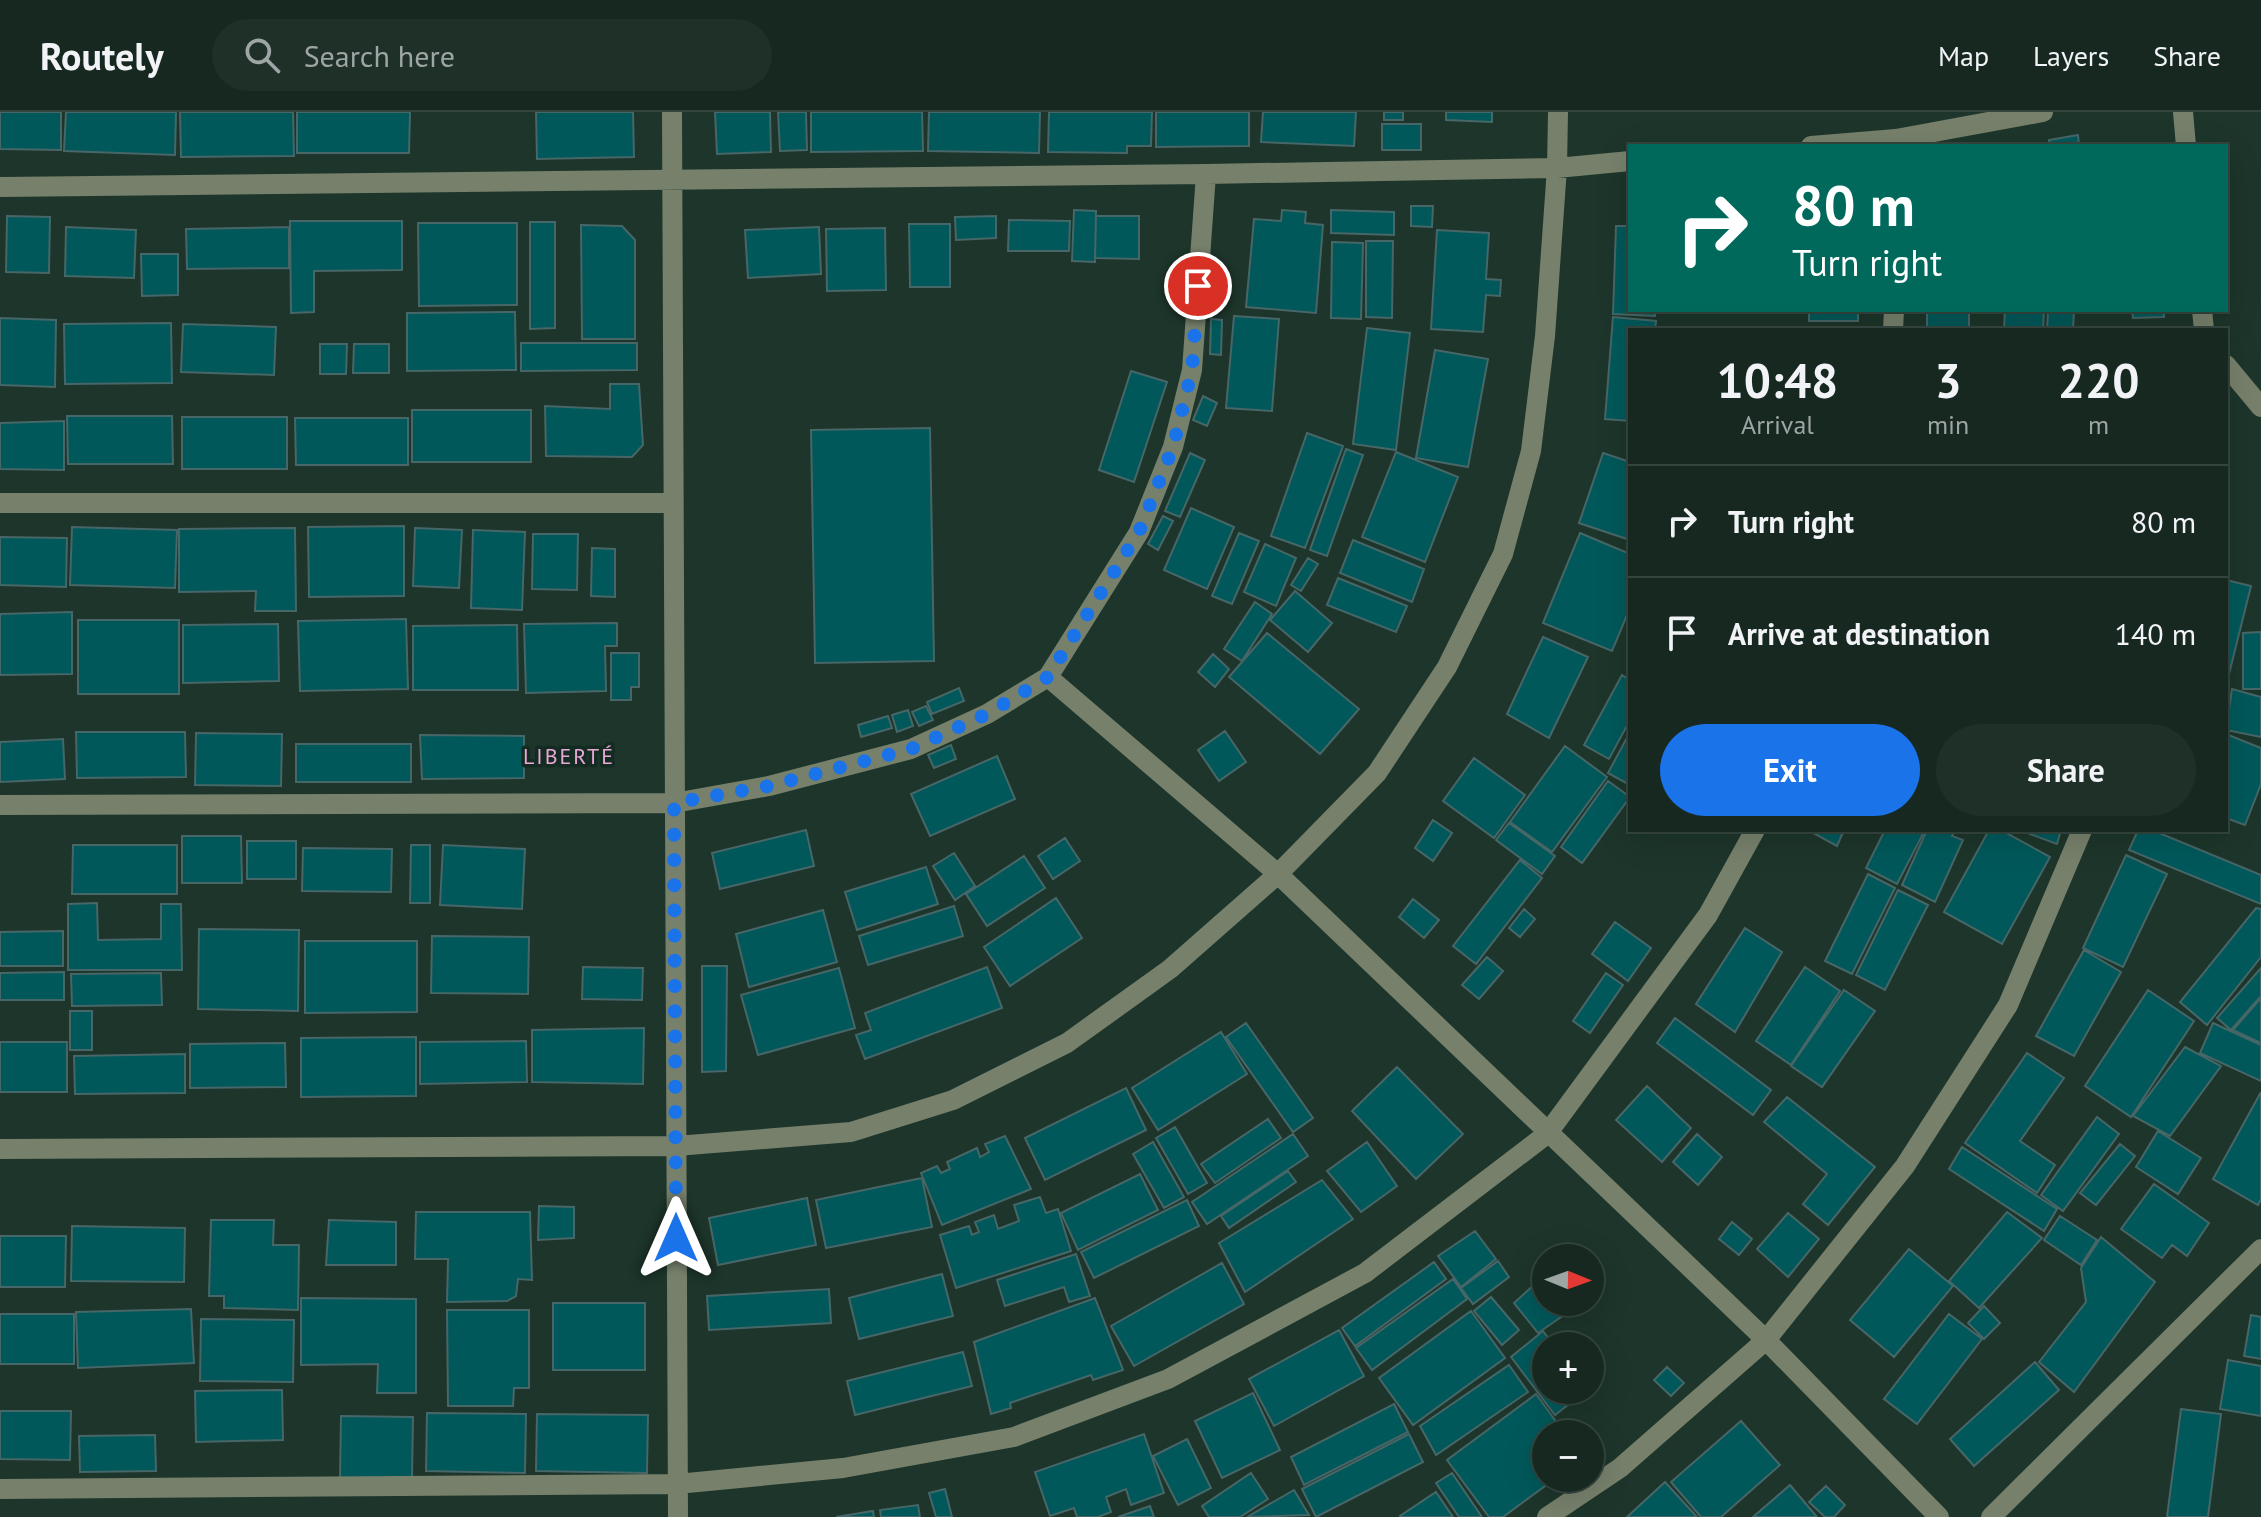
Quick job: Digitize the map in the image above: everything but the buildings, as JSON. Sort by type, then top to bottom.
[{"type":"street","points":[[672,112],[678,1517]]},
{"type":"street","points":[[0,1149],[676,1146],[851,1132],[953,1100],[1067,1043],[1170,969],[1278,874],[1377,773],[1447,667],[1503,554],[1531,451],[1545,336],[1558,112]]},
{"type":"street","points":[[1854,144],[1896,142],[2043,112]]},
{"type":"street","points":[[2183,112],[2186,144]]},
{"type":"street","points":[[0,187],[1206,174],[1557,168],[1628,161]]},
{"type":"street","points":[[0,805],[674,803],[769,786],[911,749],[987,714],[1048,677],[1139,532],[1173,447],[1192,370],[1206,174]]},
{"type":"street","points":[[2228,367],[2261,407]]},
{"type":"street","points":[[0,503],[673,503]]},
{"type":"street","points":[[1048,677],[1278,874],[1766,1340],[1939,1517]]},
{"type":"street","points":[[0,1489],[677,1484],[843,1468],[1014,1437],[1168,1379],[1365,1273],[1547,1134],[1708,915],[1754,832]]},
{"type":"street","points":[[1547,1517],[1620,1468],[1766,1340],[1905,1166],[2008,1005],[2081,832]]},
{"type":"street","points":[[1991,1517],[2261,1249]]},
{"type":"district","name":"LIBERTÉ","points":[[569,756]]},
{"type":"route","points":[[676,1238],[674,803],[769,786],[911,749],[987,714],[1048,677],[1139,532],[1173,447],[1192,370],[1198,286]]}]
